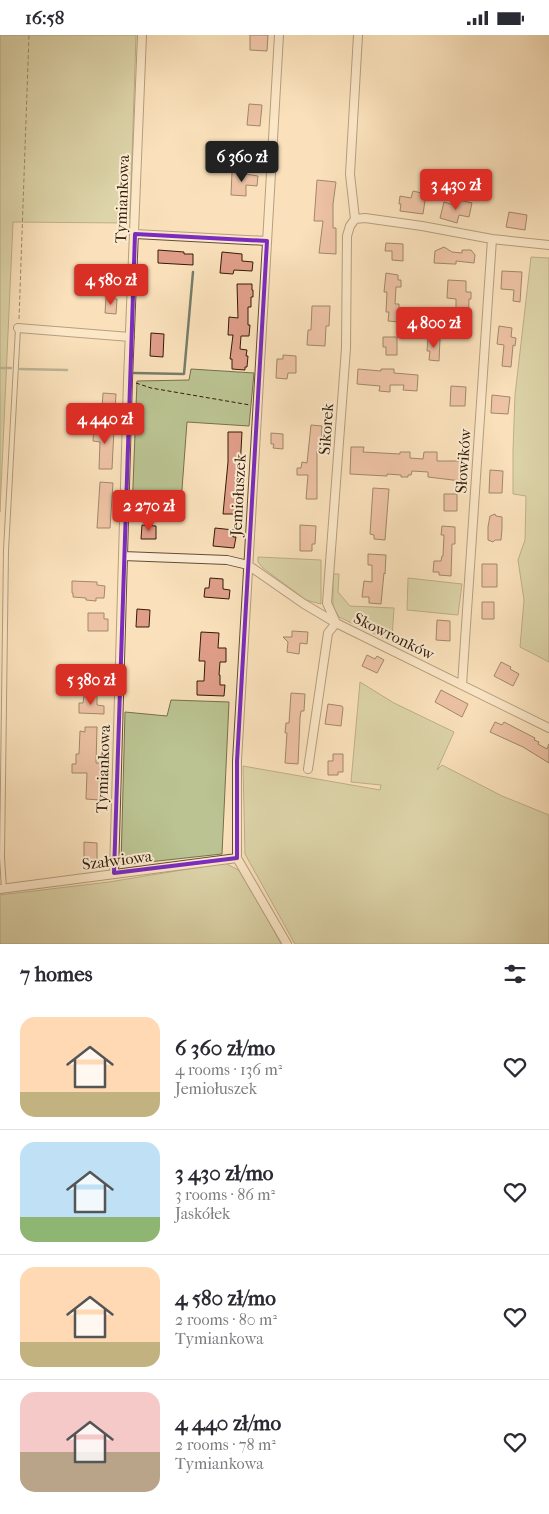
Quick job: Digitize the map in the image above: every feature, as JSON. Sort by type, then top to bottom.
[{"type":"street","name":"Tymiankowa","points":[[114,873],[128,380],[142,35]]},
{"type":"street","name":"Jemiołuszek","points":[[279,35],[237,761],[237,858],[286,944]]},
{"type":"street","points":[[358,35],[350,174],[355,219],[365,218],[492,239],[549,245]]},
{"type":"street","name":"Sikorek","points":[[336,623],[327,603],[346,348],[347,236],[350,226],[355,219]]},
{"type":"street","points":[[135,234],[267,241]]},
{"type":"street","name":"Słowików","points":[[462,685],[492,239]]},
{"type":"street","points":[[18,328],[130,337]]},
{"type":"street","points":[[124,556],[227,561],[248,565],[304,604],[336,623]]},
{"type":"street","name":"Skowronków","points":[[308,769],[328,633],[336,623],[549,728]]},
{"type":"street","name":"Szałwiowa","points":[[2,889],[237,858]]},
{"type":"lane","points":[[2,889],[6,550],[18,328]]},
{"type":"path","points":[[18,328],[29,35]]},
{"type":"path","points":[[128,380],[151,388],[257,407]]},
{"type":"highlighted area","points":[[135,234],[267,241],[237,761],[237,858],[114,873]]},
{"type":"green space","points":[[0,35],[136,35],[130,217],[124,223],[13,222],[0,512]]},
{"type":"green space","points":[[531,257],[549,258],[549,662],[520,647],[524,600],[518,560],[525,540],[526,496],[513,494],[515,395]]},
{"type":"green space","points":[[191,369],[254,373],[249,426],[187,422],[180,516],[132,513],[137,381],[189,380]]},
{"type":"green space","points":[[258,557],[321,560],[321,604],[306,600],[263,568],[258,562]]},
{"type":"green space","points":[[333,574],[339,574],[338,592],[350,606],[394,608],[392,638],[388,640],[339,617],[333,606]]},
{"type":"green space","points":[[408,578],[462,584],[458,615],[407,610]]},
{"type":"green space","points":[[360,682],[394,703],[454,732],[437,770],[442,765],[502,796],[549,815],[549,944],[295,944],[245,854],[243,766],[380,790],[381,785],[351,782]]},
{"type":"green space","points":[[171,700],[229,702],[222,854],[121,865],[125,712],[167,716]]},
{"type":"green space","points":[[225,863],[242,872],[281,944],[0,944],[0,895],[109,882]]},
{"type":"building","points":[[250,35],[268,35],[267,51],[250,50]]},
{"type":"building","points":[[249,104],[262,105],[260,126],[247,125]]},
{"type":"building","points":[[232,172],[258,176],[257,186],[246,185],[246,196],[231,195]]},
{"type":"building","points":[[317,180],[336,182],[333,204],[333,228],[336,228],[336,254],[319,253],[323,221],[314,221]]},
{"type":"building","points":[[413,191],[426,194],[423,214],[400,211],[400,196],[411,198]]},
{"type":"building","points":[[459,200],[472,203],[469,217],[459,215],[457,223],[440,218],[444,202],[457,206]]},
{"type":"building","points":[[509,212],[527,215],[525,230],[506,227]]},
{"type":"building","points":[[386,243],[403,244],[403,261],[392,260],[392,251],[385,251]]},
{"type":"building","points":[[444,247],[452,252],[462,253],[462,250],[471,250],[475,255],[474,263],[456,261],[456,264],[434,263],[435,251]]},
{"type":"building","points":[[158,250],[193,254],[193,265],[158,263]]},
{"type":"building","points":[[222,252],[242,254],[242,261],[253,262],[252,271],[234,270],[233,274],[220,273]]},
{"type":"building","points":[[502,271],[522,272],[520,302],[513,301],[514,290],[501,289]]},
{"type":"building","points":[[386,273],[398,275],[398,280],[401,280],[401,287],[396,287],[395,304],[399,304],[399,322],[388,321],[389,312],[386,312],[387,292],[384,292]]},
{"type":"building","points":[[448,280],[466,281],[466,292],[471,292],[468,329],[456,328],[456,299],[447,298]]},
{"type":"building","points":[[237,284],[252,284],[253,290],[251,307],[248,307],[249,336],[241,336],[240,349],[247,350],[246,356],[248,356],[245,370],[232,369],[232,359],[230,359],[233,335],[228,335],[229,317],[238,318]]},
{"type":"building","points":[[106,298],[117,299],[116,314],[105,313]]},
{"type":"building","points":[[312,306],[330,306],[325,346],[307,345],[308,330],[311,330]]},
{"type":"building","points":[[499,326],[512,328],[511,337],[516,338],[515,346],[513,345],[511,367],[502,366],[504,345],[497,344]]},
{"type":"building","points":[[151,333],[164,334],[163,357],[150,356]]},
{"type":"building","points":[[383,337],[397,337],[397,355],[386,355],[386,347],[383,347]]},
{"type":"building","points":[[428,338],[440,339],[439,361],[429,360],[430,351],[427,351]]},
{"type":"building","points":[[283,355],[296,356],[296,373],[288,373],[287,379],[276,378],[277,359],[283,359]]},
{"type":"building","points":[[358,369],[381,371],[381,369],[394,369],[394,373],[418,375],[417,391],[403,390],[404,385],[390,385],[390,392],[379,391],[380,386],[357,384]]},
{"type":"building","points":[[451,386],[466,387],[465,406],[450,406]]},
{"type":"building","points":[[103,393],[116,394],[115,411],[102,410]]},
{"type":"building","points":[[492,395],[510,397],[508,414],[491,413]]},
{"type":"building","points":[[94,424],[111,425],[110,429],[114,429],[112,469],[99,469],[100,442],[93,441]]},
{"type":"building","points":[[311,425],[322,426],[321,446],[319,446],[319,451],[317,451],[317,499],[306,499],[308,475],[297,475],[297,468],[301,468],[302,462],[307,463]]},
{"type":"building","points":[[228,432],[242,432],[240,469],[242,469],[241,476],[238,476],[236,514],[223,514],[228,462]]},
{"type":"building","points":[[271,433],[283,434],[283,449],[273,448],[274,444],[271,444]]},
{"type":"building","points":[[351,447],[364,447],[363,452],[400,454],[400,452],[410,452],[410,458],[423,459],[424,452],[437,452],[437,461],[462,461],[461,481],[428,477],[428,472],[412,471],[408,477],[387,474],[387,476],[350,474]]},
{"type":"building","points":[[490,470],[503,471],[502,493],[489,493]]},
{"type":"building","points":[[100,482],[113,483],[110,528],[97,528]]},
{"type":"building","points":[[373,488],[389,489],[385,540],[374,539],[374,535],[370,534]]},
{"type":"building","points":[[444,494],[457,494],[457,511],[444,511]]},
{"type":"building","points":[[495,514],[502,517],[502,528],[501,540],[493,542],[488,540],[488,527],[490,516]]},
{"type":"building","points":[[142,525],[156,526],[156,539],[141,539]]},
{"type":"building","points":[[300,525],[316,526],[315,544],[312,544],[312,551],[300,551]]},
{"type":"building","points":[[442,526],[455,527],[455,544],[452,544],[451,576],[439,575],[439,572],[433,572],[434,561],[441,561],[443,556],[444,535],[441,535]]},
{"type":"building","points":[[215,528],[234,530],[233,537],[236,537],[234,548],[213,546]]},
{"type":"building","points":[[368,554],[386,555],[381,604],[369,603],[369,597],[362,597],[364,581],[372,582],[372,565],[368,565]]},
{"type":"building","points":[[482,564],[497,564],[497,587],[482,587]]},
{"type":"building","points":[[210,578],[223,579],[223,589],[230,590],[229,599],[204,597],[205,588],[209,588]]},
{"type":"building","points":[[72,581],[97,582],[97,585],[105,586],[104,598],[96,598],[96,601],[73,597]]},
{"type":"building","points":[[482,602],[494,602],[494,619],[482,619]]},
{"type":"building","points":[[137,609],[150,610],[149,627],[136,627]]},
{"type":"building","points":[[88,613],[104,613],[104,619],[108,619],[108,631],[88,631]]},
{"type":"building","points":[[437,620],[450,621],[450,641],[436,640]]},
{"type":"building","points":[[292,631],[308,632],[307,644],[300,643],[299,654],[287,652],[288,642],[283,637],[292,637]]},
{"type":"building","points":[[201,632],[219,633],[218,648],[226,648],[226,662],[220,662],[219,675],[220,685],[225,685],[224,696],[197,695],[197,681],[204,681],[205,661],[199,661]]},
{"type":"building","points":[[367,655],[375,659],[377,656],[384,660],[377,673],[362,666]]},
{"type":"building","points":[[501,662],[519,674],[513,686],[494,676]]},
{"type":"building","points":[[94,666],[105,667],[104,684],[95,684]]},
{"type":"building","points":[[441,690],[468,704],[462,717],[435,702]]},
{"type":"building","points":[[291,693],[305,694],[304,711],[301,711],[300,718],[298,764],[285,763],[287,733],[285,733],[286,723],[289,723]]},
{"type":"building","points":[[97,695],[97,705],[104,706],[104,714],[79,713],[79,703],[83,703],[84,696]]},
{"type":"building","points":[[328,704],[342,706],[341,726],[325,724]]},
{"type":"building","points":[[495,722],[502,725],[504,722],[535,738],[534,740],[539,742],[538,744],[547,749],[549,744],[549,763],[523,747],[490,732]]},
{"type":"building","points":[[85,727],[97,727],[96,763],[102,763],[100,800],[86,799],[87,773],[72,773],[72,764],[76,764],[76,754],[79,754],[80,731],[85,732]]},
{"type":"building","points":[[333,754],[343,754],[343,772],[338,772],[338,775],[328,775],[328,761],[333,761]]},
{"type":"building","points":[[84,842],[97,843],[97,861],[84,861]]},
{"type":"waterway","points":[[134,373],[184,374],[193,272]]},
{"type":"waterway","points":[[0,368],[11,368]]},
{"type":"waterway","points":[[20,369],[67,370]]}]
